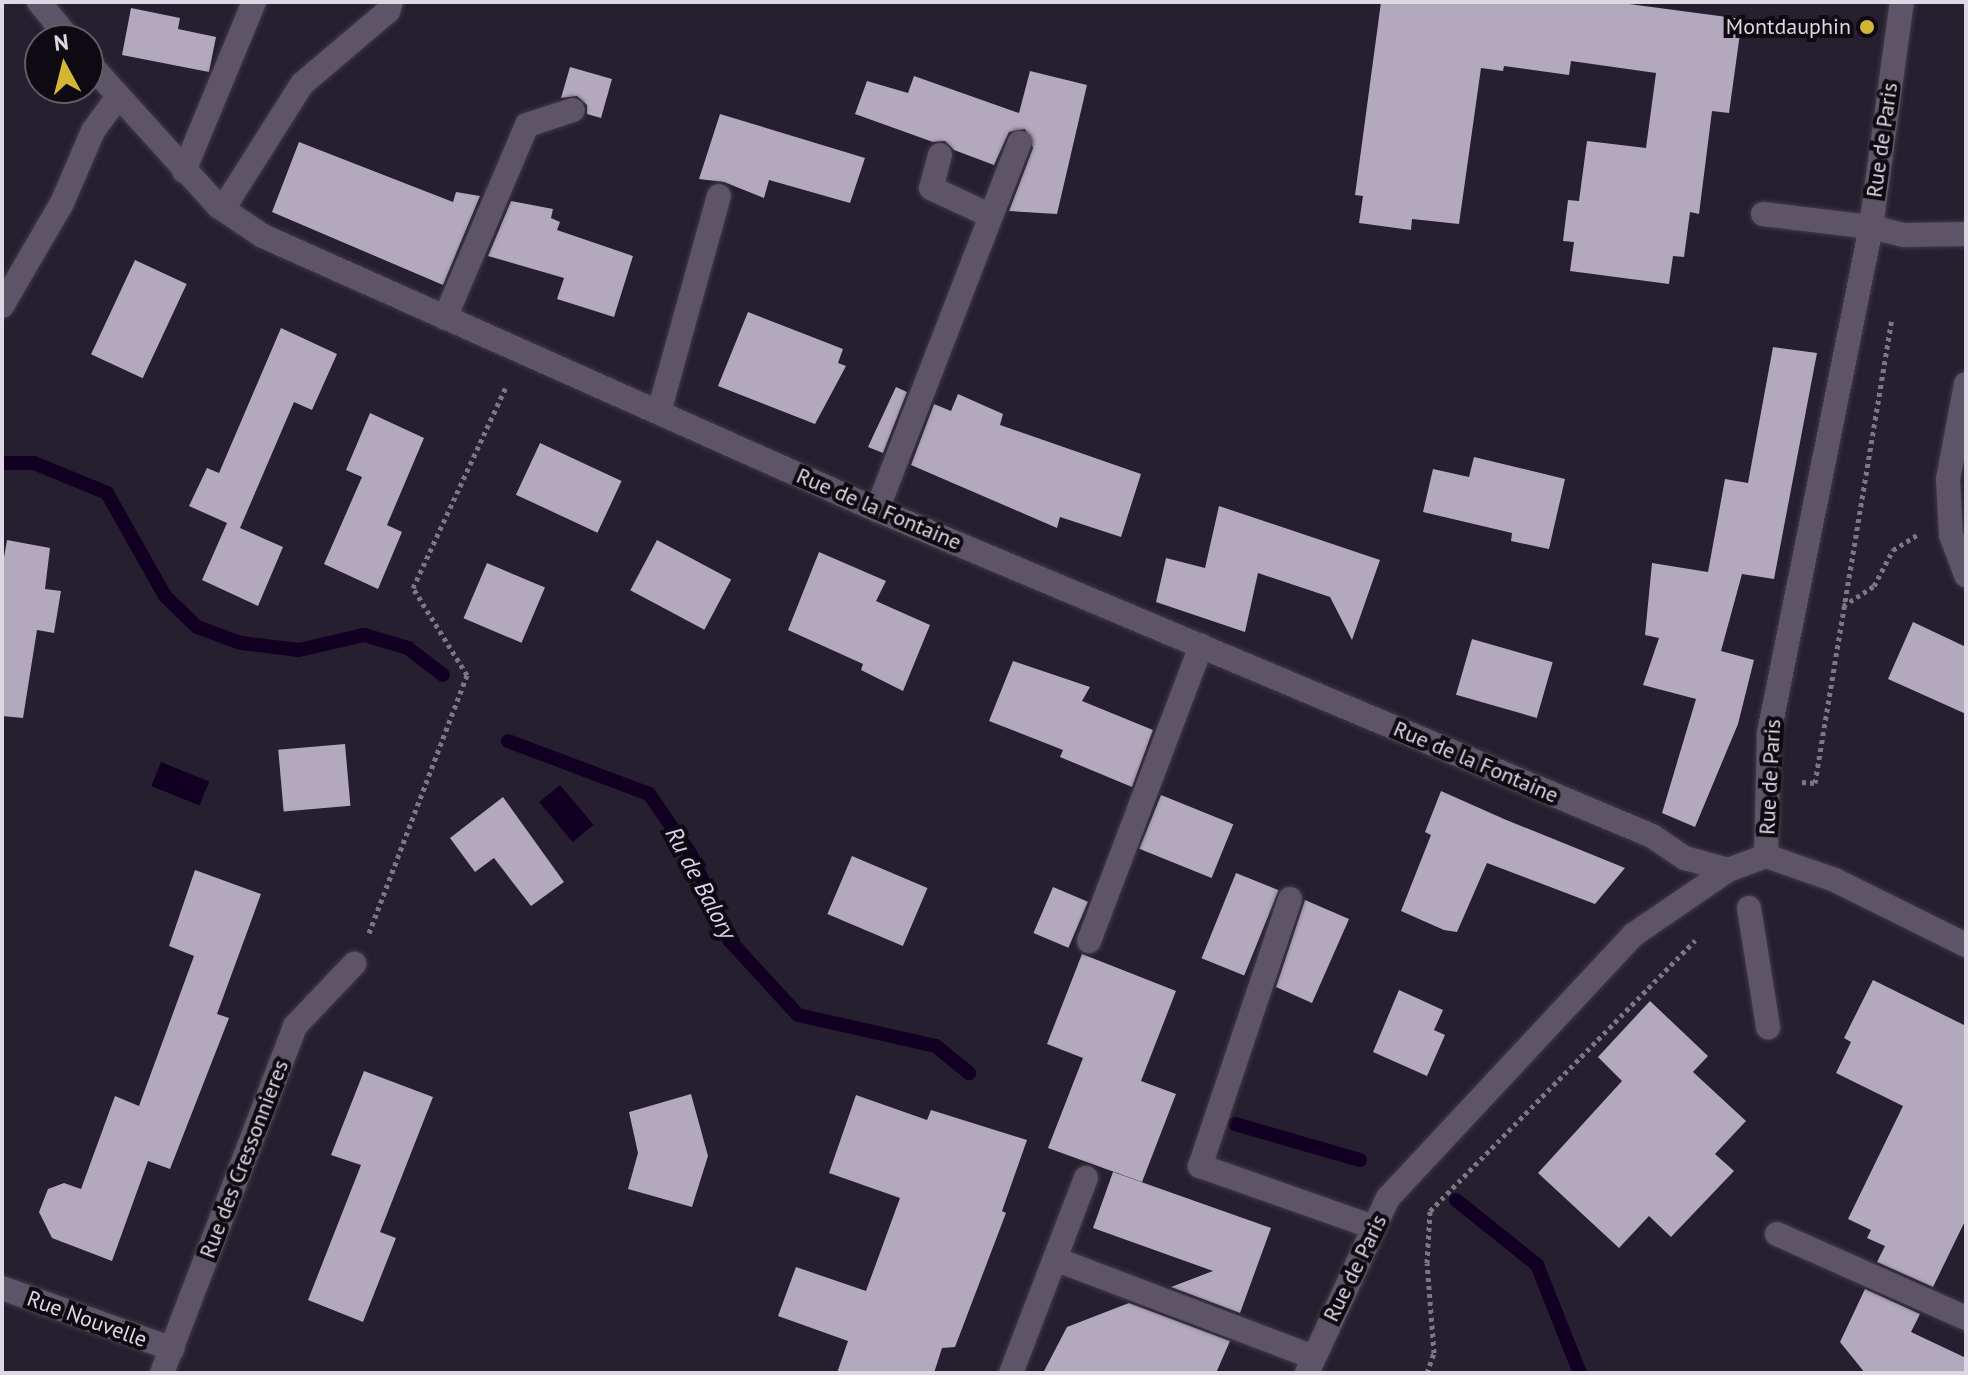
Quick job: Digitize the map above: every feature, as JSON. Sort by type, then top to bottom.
[{"type":"street","points":[[39,2],[57,24]]},
{"type":"street","points":[[184,171],[254,2]]},
{"type":"street","points":[[223,209],[302,84],[388,11],[391,2]]},
{"type":"street","name":"Rue de Paris","points":[[1310,1365],[1388,1198],[1633,935],[1728,870],[1766,856],[1769,733],[1871,227],[1902,2]]},
{"type":"street","name":"Rue de la Fontaine","points":[[104,82],[184,171],[223,209],[263,236],[877,510],[1652,836],[1685,858],[1728,870]]},
{"type":"street","points":[[2,306],[62,203],[93,131],[117,98]]},
{"type":"street","points":[[445,318],[527,125],[573,110]]},
{"type":"street","points":[[877,510],[1019,143]]},
{"type":"street","points":[[940,155],[931,188],[991,216]]},
{"type":"street","points":[[659,412],[719,196]]},
{"type":"street","points":[[1763,214],[1871,227],[1904,235],[1966,234]]},
{"type":"street","points":[[1966,384],[1948,479],[1951,535],[1966,575]]},
{"type":"street","points":[[1089,941],[1201,646]]},
{"type":"street","points":[[1766,856],[1835,880],[1966,945]]},
{"type":"street","points":[[1290,899],[1200,1166],[1373,1227]]},
{"type":"street","points":[[1749,908],[1768,1027]]},
{"type":"street","name":"Rue des Cressonnieres","points":[[162,1373],[295,1026],[354,964]]},
{"type":"street","points":[[1011,1373],[1086,1178]]},
{"type":"street","points":[[1777,1234],[1966,1318]]},
{"type":"street","points":[[1055,1259],[1310,1365]]},
{"type":"street","name":"Rue Nouvelle","points":[[2,1288],[172,1349]]},
{"type":"path","points":[[354,964],[467,675],[413,588],[523,351]]},
{"type":"path","points":[[1842,606],[1874,586],[1893,550],[1950,515]]},
{"type":"path","points":[[1427,1373],[1434,1353],[1427,1263],[1430,1211],[1708,928]]},
{"type":"shaded area","points":[[161,762],[209,781],[199,806],[151,786]]},
{"type":"shaded area","points":[[560,785],[593,825],[573,842],[539,802]]},
{"type":"building","points":[[1381,2],[1614,2],[1742,19],[1729,113],[1712,111],[1699,214],[1690,212],[1684,257],[1673,256],[1669,284],[1570,271],[1574,242],[1563,241],[1568,200],[1579,201],[1587,141],[1646,148],[1656,73],[1571,61],[1569,75],[1504,66],[1503,71],[1481,68],[1459,224],[1412,219],[1411,230],[1359,223],[1363,196],[1355,195]]},
{"type":"building","points":[[131,8],[180,18],[178,29],[216,37],[209,72],[122,55]]},
{"type":"building","points":[[570,67],[612,79],[601,118],[587,114],[587,105],[577,96],[561,98]]},
{"type":"building","points":[[1030,71],[1087,85],[1057,214],[1009,211],[1033,148],[1025,129],[1009,132],[994,165],[954,150],[945,141],[933,142],[855,114],[867,81],[908,93],[914,76],[1019,113]]},
{"type":"building","points":[[720,114],[865,158],[850,203],[769,180],[764,198],[724,182],[699,179]]},
{"type":"building","points":[[299,142],[453,202],[456,192],[480,196],[443,285],[272,212]]},
{"type":"building","points":[[511,201],[553,209],[551,218],[560,222],[557,230],[633,256],[614,317],[557,299],[564,278],[488,256]]},
{"type":"building","points":[[135,260],[187,284],[143,378],[91,354]]},
{"type":"building","points":[[748,312],[843,349],[838,363],[846,366],[815,424],[718,386]]},
{"type":"building","points":[[281,328],[337,354],[312,410],[294,402],[240,528],[283,547],[258,606],[202,580],[227,523],[189,506],[207,468],[219,473]]},
{"type":"building","points":[[1773,347],[1817,353],[1774,579],[1742,574],[1721,651],[1754,660],[1738,724],[1695,827],[1662,813],[1696,699],[1643,685],[1659,638],[1645,635],[1652,563],[1708,572],[1725,479],[1748,483]]},
{"type":"building","points":[[896,387],[907,392],[883,453],[868,447]]},
{"type":"building","points":[[958,394],[1003,414],[1000,425],[1141,474],[1121,537],[1060,517],[1057,528],[911,465],[934,404],[951,411]]},
{"type":"building","points":[[370,413],[424,438],[387,525],[402,532],[378,589],[324,564],[362,477],[346,470]]},
{"type":"building","points":[[540,443],[622,481],[597,533],[516,495]]},
{"type":"building","points":[[1474,457],[1565,479],[1549,549],[1511,541],[1512,533],[1423,512],[1433,469],[1469,477]]},
{"type":"building","points":[[1219,506],[1380,560],[1352,640],[1330,597],[1258,573],[1245,632],[1156,602],[1166,558],[1205,568]]},
{"type":"building","points":[[7,540],[50,548],[45,589],[61,591],[54,633],[37,630],[23,718],[2,716],[2,569]]},
{"type":"building","points":[[657,540],[731,579],[704,630],[630,590]]},
{"type":"building","points":[[819,552],[886,581],[876,601],[930,625],[903,691],[861,670],[863,664],[788,630]]},
{"type":"building","points":[[487,563],[545,588],[522,643],[464,618]]},
{"type":"building","points":[[1913,622],[1966,647],[1966,714],[1888,679]]},
{"type":"building","points":[[1472,639],[1553,662],[1537,718],[1456,695]]},
{"type":"building","points":[[1013,661],[1090,687],[1082,701],[1153,730],[1132,787],[1060,757],[1063,750],[989,721]]},
{"type":"building","points":[[345,744],[350,806],[284,812],[278,750]]},
{"type":"building","points":[[1441,791],[1625,868],[1595,904],[1487,863],[1457,932],[1444,930],[1401,911],[1431,835],[1425,832]]},
{"type":"building","points":[[1161,795],[1233,824],[1212,878],[1139,849]]},
{"type":"building","points":[[503,797],[564,882],[531,906],[494,858],[475,872],[450,838]]},
{"type":"building","points":[[852,856],[927,888],[903,946],[827,914]]},
{"type":"building","points":[[195,870],[261,894],[217,1014],[229,1018],[170,1169],[148,1161],[112,1261],[52,1238],[39,1212],[48,1189],[64,1183],[81,1189],[115,1096],[139,1106],[194,956],[169,946]]},
{"type":"building","points":[[1236,873],[1279,890],[1244,976],[1202,958]]},
{"type":"building","points":[[1053,887],[1088,902],[1068,948],[1033,933]]},
{"type":"building","points":[[1305,900],[1349,919],[1312,1003],[1276,987]]},
{"type":"building","points":[[1082,954],[1176,991],[1141,1081],[1176,1094],[1142,1182],[1048,1148],[1083,1058],[1047,1044]]},
{"type":"building","points":[[1873,980],[1966,1026],[1966,1219],[1933,1287],[1877,1262],[1885,1246],[1867,1238],[1871,1230],[1848,1219],[1903,1106],[1836,1073],[1851,1042],[1844,1038]]},
{"type":"building","points":[[1399,990],[1443,1010],[1434,1030],[1445,1035],[1427,1076],[1373,1052]]},
{"type":"building","points":[[1650,1001],[1708,1056],[1693,1072],[1746,1121],[1715,1154],[1734,1171],[1671,1237],[1649,1216],[1619,1248],[1538,1173],[1622,1081],[1598,1057]]},
{"type":"building","points":[[364,1071],[433,1097],[380,1232],[396,1238],[363,1322],[308,1300],[361,1165],[331,1155]]},
{"type":"building","points":[[691,1094],[708,1156],[692,1207],[628,1189],[638,1153],[629,1112]]},
{"type":"building","points":[[856,1095],[927,1120],[931,1110],[1027,1140],[1002,1211],[1006,1213],[955,1347],[942,1348],[934,1373],[837,1373],[848,1341],[778,1316],[796,1267],[866,1291],[900,1198],[829,1173]]},
{"type":"building","points":[[1113,1172],[1271,1228],[1240,1313],[1171,1287],[1213,1271],[1093,1228]]},
{"type":"building","points":[[1865,1289],[1920,1314],[1911,1332],[1966,1358],[1966,1373],[1865,1373],[1840,1342]]},
{"type":"building","points":[[1129,1303],[1230,1341],[1216,1373],[1043,1373],[1067,1327]]},
{"type":"waterway","name":"Ru de Balory","points":[[2,463],[34,463],[107,493],[165,596],[197,627],[241,643],[299,650],[364,635],[408,648],[443,675]]},
{"type":"waterway","name":"Ru de Balory","points":[[508,741],[649,794],[690,853],[730,941],[798,1015],[936,1046],[969,1073]]},
{"type":"waterway","name":"Ru de Balory","points":[[1235,1124],[1360,1160]]},
{"type":"waterway","name":"Ru de Balory","points":[[1456,1200],[1537,1265],[1580,1373]]},
{"type":"place","name":"Montdauphin","points":[[1867,27]]}]
